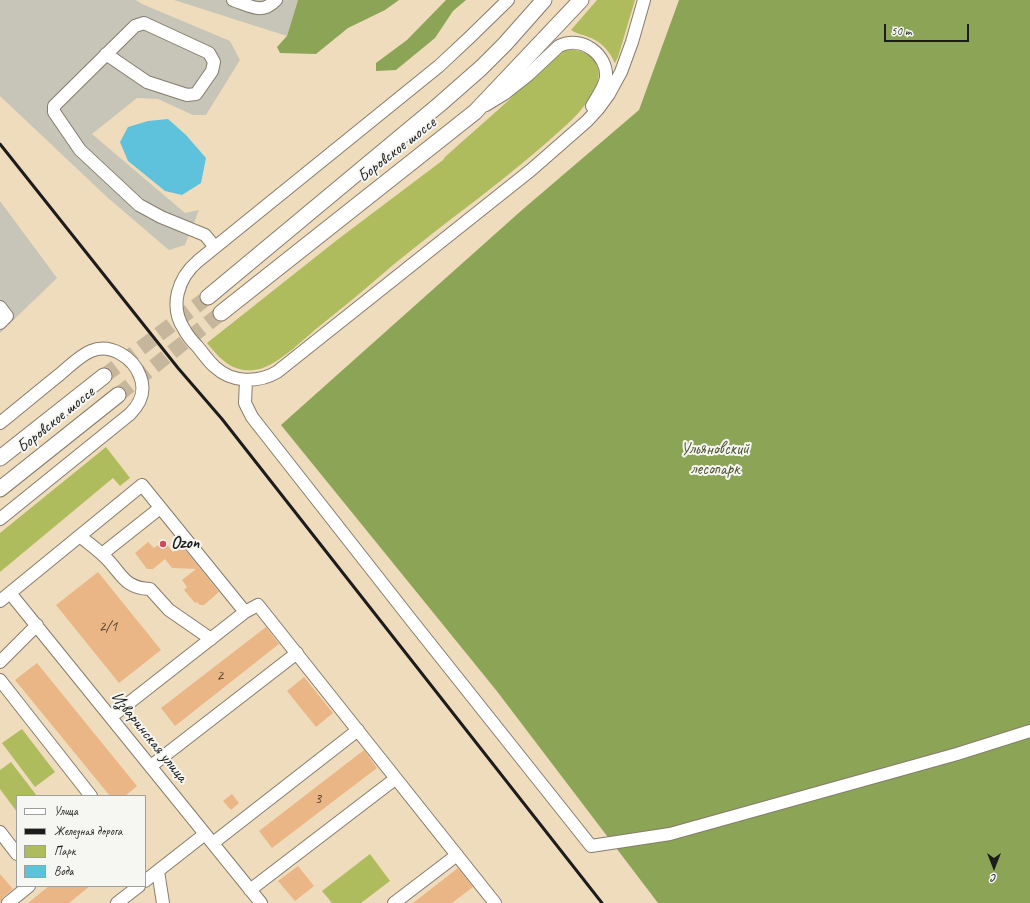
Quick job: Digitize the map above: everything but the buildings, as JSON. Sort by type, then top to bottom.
[{"type":"main road","name":"Боровское шоссе","points":[[208,296],[440,104],[481,68],[505,44],[544,0]]},
{"type":"main road","name":"Боровское шоссе","points":[[221,314],[475,112],[581,0]]},
{"type":"main road","name":"Боровское шоссе","points":[[0,458],[104,376]]},
{"type":"main road","name":"Боровское шоссе","points":[[0,489],[118,395]]},
{"type":"street","points":[[233,0],[261,10],[270,6],[276,0]]},
{"type":"street","points":[[508,0],[439,66],[191,267],[182,279],[177,292],[176,307],[184,330],[216,369],[238,379],[256,380],[270,377],[531,170],[598,109],[614,86],[630,48],[644,0]]},
{"type":"street","points":[[106,54],[147,82],[187,95],[196,94],[212,71],[214,62],[209,53],[144,23],[135,26],[106,54],[54,106],[54,112],[80,150],[139,205],[161,218],[205,235],[215,247]]},
{"type":"street","points":[[475,112],[504,94],[528,75],[559,46],[569,43],[588,46],[596,52],[604,64],[606,76],[603,88],[587,115],[574,132]]},
{"type":"street","points":[[0,307],[7,316],[0,323]]},
{"type":"street","points":[[0,423],[91,351],[102,349],[118,352],[131,362],[140,375],[142,384],[141,397],[137,407],[0,519]]},
{"type":"street","points":[[246,380],[245,404],[252,417],[591,846],[670,834],[957,754],[1030,731]]},
{"type":"street","points":[[0,601],[142,485],[245,612]]},
{"type":"street","points":[[102,554],[160,508]]},
{"type":"street","points":[[80,536],[102,554],[125,581],[141,589],[150,589],[169,610],[211,639]]},
{"type":"street","name":"Изваринская улица","points":[[10,593],[38,625],[260,903]]},
{"type":"street","points":[[111,717],[245,612],[258,605],[358,730],[395,779],[496,903]]},
{"type":"street","points":[[0,662],[38,625]]},
{"type":"street","points":[[151,766],[296,654]]},
{"type":"street","points":[[0,680],[90,795]]},
{"type":"street","points":[[146,880],[158,870],[209,839],[358,730]]},
{"type":"street","points":[[250,890],[395,779]]},
{"type":"street","points":[[0,832],[16,853]]},
{"type":"street","points":[[394,903],[457,855]]},
{"type":"street","points":[[158,870],[163,903]]},
{"type":"street","points":[[8,903],[28,887]]},
{"type":"street","points":[[118,903],[138,887]]},
{"type":"shaded area","points":[[0,0],[136,0],[142,4],[230,41],[240,60],[206,115],[193,115],[158,99],[137,98],[92,134],[185,213],[199,210],[185,245],[169,250],[108,198],[0,96]]},
{"type":"shaded area","points":[[174,0],[298,0],[287,36]]},
{"type":"shaded area","points":[[0,201],[57,278],[0,333]]},
{"type":"green space","points":[[298,0],[399,0],[385,10],[348,28],[316,54],[280,53],[277,47],[287,36]]},
{"type":"green space","points":[[446,0],[466,0],[453,11],[435,38],[396,70],[376,71],[376,63],[407,40]]},
{"type":"green space","points":[[597,0],[635,0],[615,63],[607,50],[600,43],[592,38],[571,30]]},
{"type":"green space","name":"Ульяновский лесопарк","points":[[679,0],[1030,0],[1030,903],[658,903],[496,690],[281,425],[522,210],[639,110]]},
{"type":"green space","points":[[567,50],[584,52],[595,61],[598,67],[598,83],[591,96],[576,115],[522,164],[414,248],[297,346],[267,366],[260,369],[251,370],[235,368],[223,360],[207,343],[337,240],[443,160],[509,100],[545,64],[560,53]]},
{"type":"green space","points":[[106,447],[130,478],[120,486],[113,478],[0,572],[0,533]]},
{"type":"green space","points":[[22,729],[55,772],[35,787],[2,743]]},
{"type":"green space","points":[[11,762],[36,795],[16,795],[16,811],[0,789],[0,770]]},
{"type":"green space","points":[[370,854],[390,881],[361,903],[332,903],[322,891]]},
{"type":"water","points":[[168,119],[186,135],[206,158],[201,183],[182,195],[165,191],[128,161],[120,142],[128,127],[148,121]]},
{"type":"tunnel","points":[[104,376],[208,297]]},
{"type":"tunnel","points":[[118,395],[221,313]]},
{"type":"railway","points":[[0,144],[178,368],[222,419],[602,903]]},
{"type":"place","name":"Ozon","points":[[163,544]]}]
